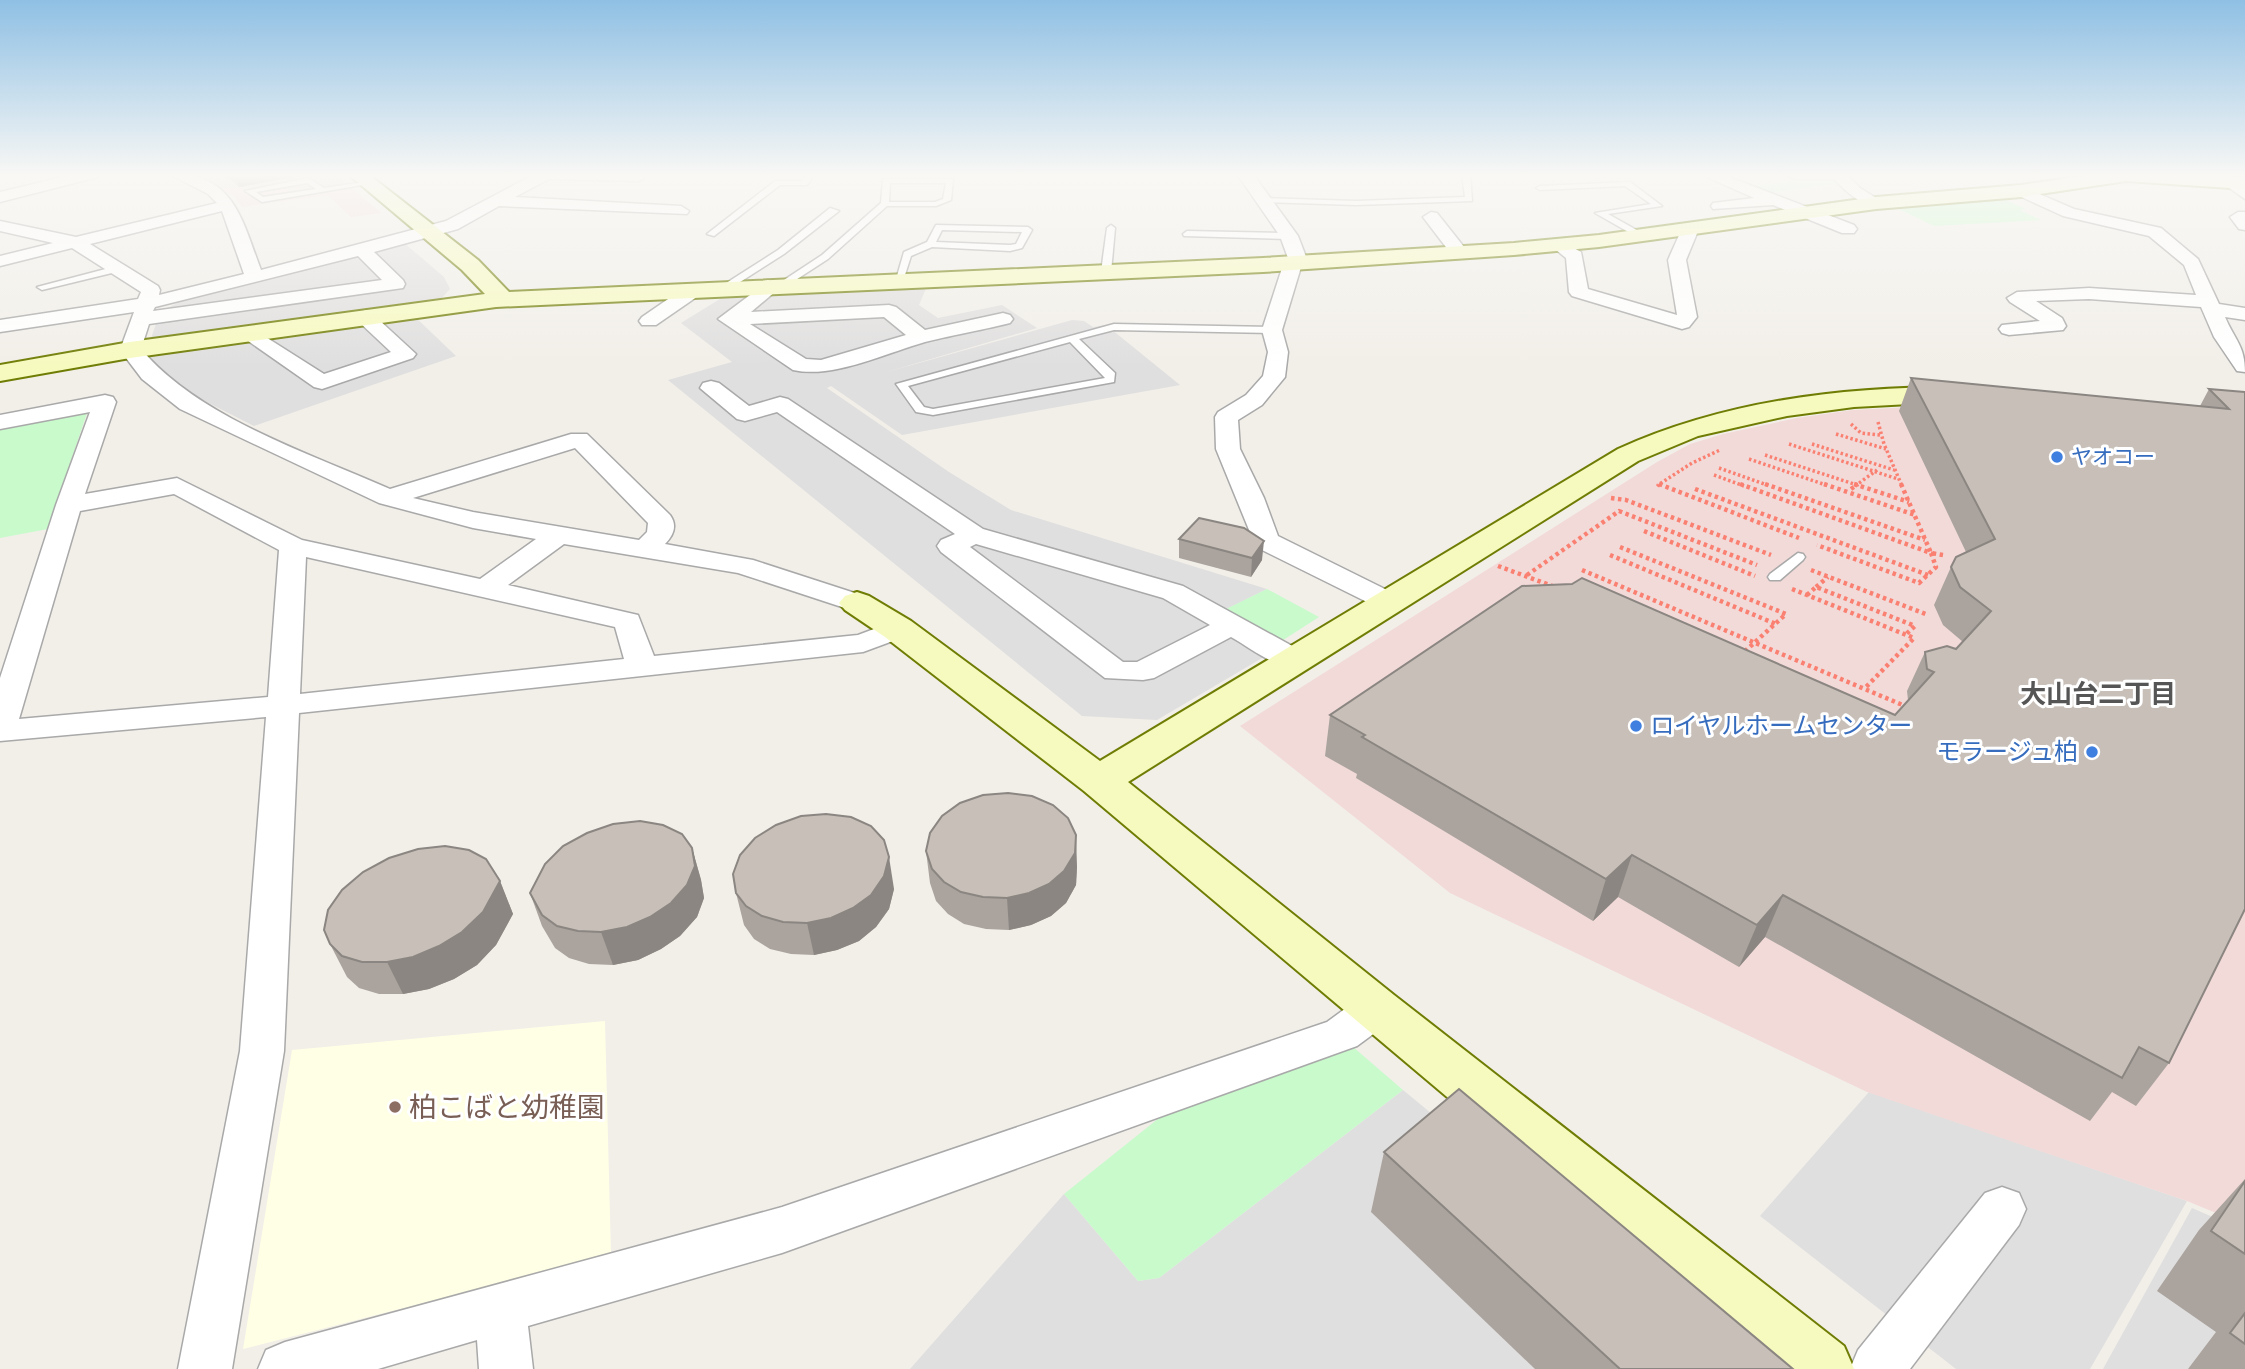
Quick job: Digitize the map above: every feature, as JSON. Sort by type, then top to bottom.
[{"type":"street","points":[[55,238],[74,242],[151,290],[130,350],[125,388],[69,505],[0,730],[285,705],[863,643],[898,629]]},
{"type":"street","points":[[0,261],[91,238]]},
{"type":"street","points":[[240,238],[254,276]]},
{"type":"street","points":[[143,312],[254,276],[411,238]]},
{"type":"street","points":[[437,238],[497,292],[496,300]]},
{"type":"street","points":[[1290,238],[1296,262],[1272,330],[1278,352],[1274,377],[1254,400],[1226,417],[1228,449],[1251,498],[1266,541],[1387,601]]},
{"type":"street","points":[[1448,238],[1458,251]]},
{"type":"street","points":[[0,373],[130,350],[496,300],[1296,262],[1559,245],[1616,238]]},
{"type":"street","points":[[1559,245],[1575,256],[1579,292],[1682,323],[1687,317],[1677,260],[1686,238]]},
{"type":"street","points":[[2162,238],[2192,263],[2224,337],[2245,366]]},
{"type":"street","points":[[0,326],[396,284],[362,250]]},
{"type":"street","points":[[2121,276],[2129,296]]},
{"type":"street","points":[[728,319],[777,286]]},
{"type":"street","points":[[649,321],[694,290]]},
{"type":"street","points":[[2009,329],[2056,326],[2056,322],[2017,298],[2052,292],[2129,296],[2211,305],[2245,314]]},
{"type":"street","points":[[728,319],[889,311],[921,337]]},
{"type":"street","points":[[251,333],[251,336],[266,348],[322,382],[406,354],[368,321],[367,316]]},
{"type":"street","points":[[728,319],[801,365],[822,366],[921,337],[1003,319]]},
{"type":"street","points":[[0,422],[125,388],[188,404],[230,426],[400,503],[473,520],[743,566],[857,603],[898,629],[1099,780],[1376,1009],[1821,1369]]},
{"type":"street","points":[[711,388],[745,414],[779,404],[974,535],[1173,592],[1294,660]]},
{"type":"street","points":[[1099,780],[1628,454],[1685,431],[1794,407],[1865,398],[1988,396]]},
{"type":"street","points":[[388,498],[579,439],[661,521],[660,534],[646,548]]},
{"type":"street","points":[[69,505],[177,486],[293,546],[628,621],[642,667]]},
{"type":"street","points":[[486,588],[560,534]]},
{"type":"street","points":[[974,535],[951,546],[1116,671],[1143,671],[1232,625]]},
{"type":"street","points":[[205,1369],[262,1051],[293,546]]},
{"type":"street","points":[[285,1369],[782,1230],[1342,1034],[1376,1009]]},
{"type":"street","points":[[1877,1369],[2002,1209]]},
{"type":"street","points":[[500,1309],[506,1369]]},
{"type":"lane","points":[[723,289],[800,238]]},
{"type":"lane","points":[[777,286],[825,257],[847,238]]},
{"type":"lane","points":[[931,244],[934,238]]},
{"type":"lane","points":[[898,281],[907,254],[931,244],[1010,248],[1019,246],[1024,238]]},
{"type":"lane","points":[[1106,272],[1110,238]]},
{"type":"lane","points":[[42,287],[117,269]]},
{"type":"lane","points":[[1072,338],[1111,375],[1110,380],[933,412],[920,410],[901,384],[1072,338],[1114,327],[1272,330]]},
{"type":"lane","points":[[1778,581],[1794,560]]},
{"type":"path","points":[[1815,544],[1919,583],[1936,567],[1886,449],[1877,417]]},
{"type":"path","points":[[1848,422],[1861,433],[1881,435]]},
{"type":"path","points":[[1836,435],[1886,449]]},
{"type":"path","points":[[1789,444],[1899,479]]},
{"type":"path","points":[[1812,444],[1895,470]]},
{"type":"path","points":[[1725,448],[1692,463],[1658,485],[1802,539]]},
{"type":"path","points":[[1765,455],[1853,488],[1910,503]]},
{"type":"path","points":[[1749,459],[1916,515]]},
{"type":"path","points":[[1719,468],[1925,540]]},
{"type":"path","points":[[1853,488],[1876,471]]},
{"type":"path","points":[[1714,475],[1943,555]]},
{"type":"path","points":[[1695,489],[1928,575]]},
{"type":"path","points":[[1606,497],[1626,500],[1794,560],[1828,577],[1928,615]]},
{"type":"path","points":[[1526,575],[1619,511],[1758,565]]},
{"type":"path","points":[[1644,531],[1757,576]]},
{"type":"path","points":[[1620,547],[1786,614],[1740,657]]},
{"type":"path","points":[[1610,555],[1776,624]]},
{"type":"path","points":[[1495,564],[1562,590]]},
{"type":"path","points":[[1582,570],[1905,706]]},
{"type":"path","points":[[1807,595],[1828,577]]},
{"type":"path","points":[[1778,581],[1914,638],[1864,689]]},
{"type":"path","points":[[1816,587],[1915,626],[1905,635]]},
{"type":"shaded area","points":[[403,242],[444,277],[450,289],[437,303],[412,314],[456,356],[254,426],[179,388],[155,368],[146,353],[160,312],[190,296]]},
{"type":"shaded area","points":[[930,279],[919,305],[938,318],[1002,305],[1037,328],[883,373],[1072,320],[1084,321],[1093,327],[1106,325],[1180,385],[902,435],[831,386],[827,388],[949,472],[1011,510],[1267,589],[1221,612],[1269,654],[1157,720],[1082,716],[668,380],[732,362],[681,323],[736,289]]},
{"type":"shaded area","name":"モラージュ柏","points":[[1950,405],[2245,424],[2245,1225],[2187,1201],[1867,1092],[1450,893],[1240,726],[1657,462],[1690,444],[1797,418],[1853,410]]},
{"type":"shaded area","points":[[605,1021],[611,1255],[243,1349],[292,1050]]},
{"type":"shaded area","points":[[1403,1090],[1741,1369],[910,1369],[1064,1194],[1138,1281],[1159,1278]]},
{"type":"shaded area","points":[[1869,1092],[2187,1201],[2090,1369],[1956,1369],[1760,1216]]},
{"type":"shaded area","points":[[2192,1208],[2245,1231],[2245,1369],[2103,1369]]},
{"type":"green space","points":[[79,412],[87,413],[48,529],[0,538],[0,427]]},
{"type":"green space","points":[[1267,589],[1319,617],[1277,644],[1220,612]]},
{"type":"green space","points":[[1345,1040],[1403,1090],[1159,1278],[1138,1281],[1064,1194],[1169,1110]]},
{"type":"building","name":"モラージュ柏","points":[[1911,378],[2229,409],[2209,389],[2245,392],[2245,909],[2169,1063],[2139,1047],[2122,1078],[1783,895],[1757,925],[1632,855],[1606,879],[1362,737],[1365,735],[1330,715],[1522,586],[1572,584],[1582,578],[1895,715],[1934,672],[1927,669],[1925,652],[1947,646],[1956,649],[1991,611],[1960,587],[1951,567],[1956,557],[1995,539]]},
{"type":"building","points":[[1199,518],[1244,528],[1264,541],[1252,558],[1179,539]]},
{"type":"building","points":[[1008,793],[1032,796],[1053,805],[1068,818],[1076,835],[1075,853],[1064,871],[1049,884],[1029,893],[1007,898],[983,897],[961,892],[944,882],[932,869],[926,851],[930,833],[942,816],[960,803],[983,795]]},
{"type":"building","points":[[826,814],[851,817],[871,826],[884,840],[889,857],[884,876],[871,895],[853,908],[831,918],[807,923],[783,922],[762,916],[746,906],[736,893],[733,874],[740,855],[755,838],[776,825],[801,816]]},
{"type":"building","points":[[640,821],[663,825],[682,834],[692,848],[695,866],[687,885],[671,903],[650,917],[627,927],[601,932],[578,931],[557,926],[542,915],[530,893],[545,864],[563,846],[587,833],[613,824]]},
{"type":"building","points":[[445,846],[469,850],[486,859],[500,881],[483,912],[462,932],[413,957],[387,962],[362,962],[342,956],[330,944],[324,930],[328,910],[342,890],[363,872],[389,858],[418,849]]},
{"type":"building","points":[[1459,1089],[1793,1369],[1620,1369],[1384,1152]]},
{"type":"building","points":[[2245,1181],[2245,1254],[2211,1231]]},
{"type":"building","points":[[2245,1313],[2245,1344],[2230,1333]]},
{"type":"place","name":"ヤオコー","points":[[2057,457]]},
{"type":"place","name":"ロイヤルホームセンター","points":[[1636,726]]},
{"type":"place","name":"モラージュ柏","points":[[2092,752]]},
{"type":"place","name":"柏こばと幼稚園","points":[[395,1107]]},
{"type":"district","name":"大山台二丁目","points":[[2098,694]]}]
